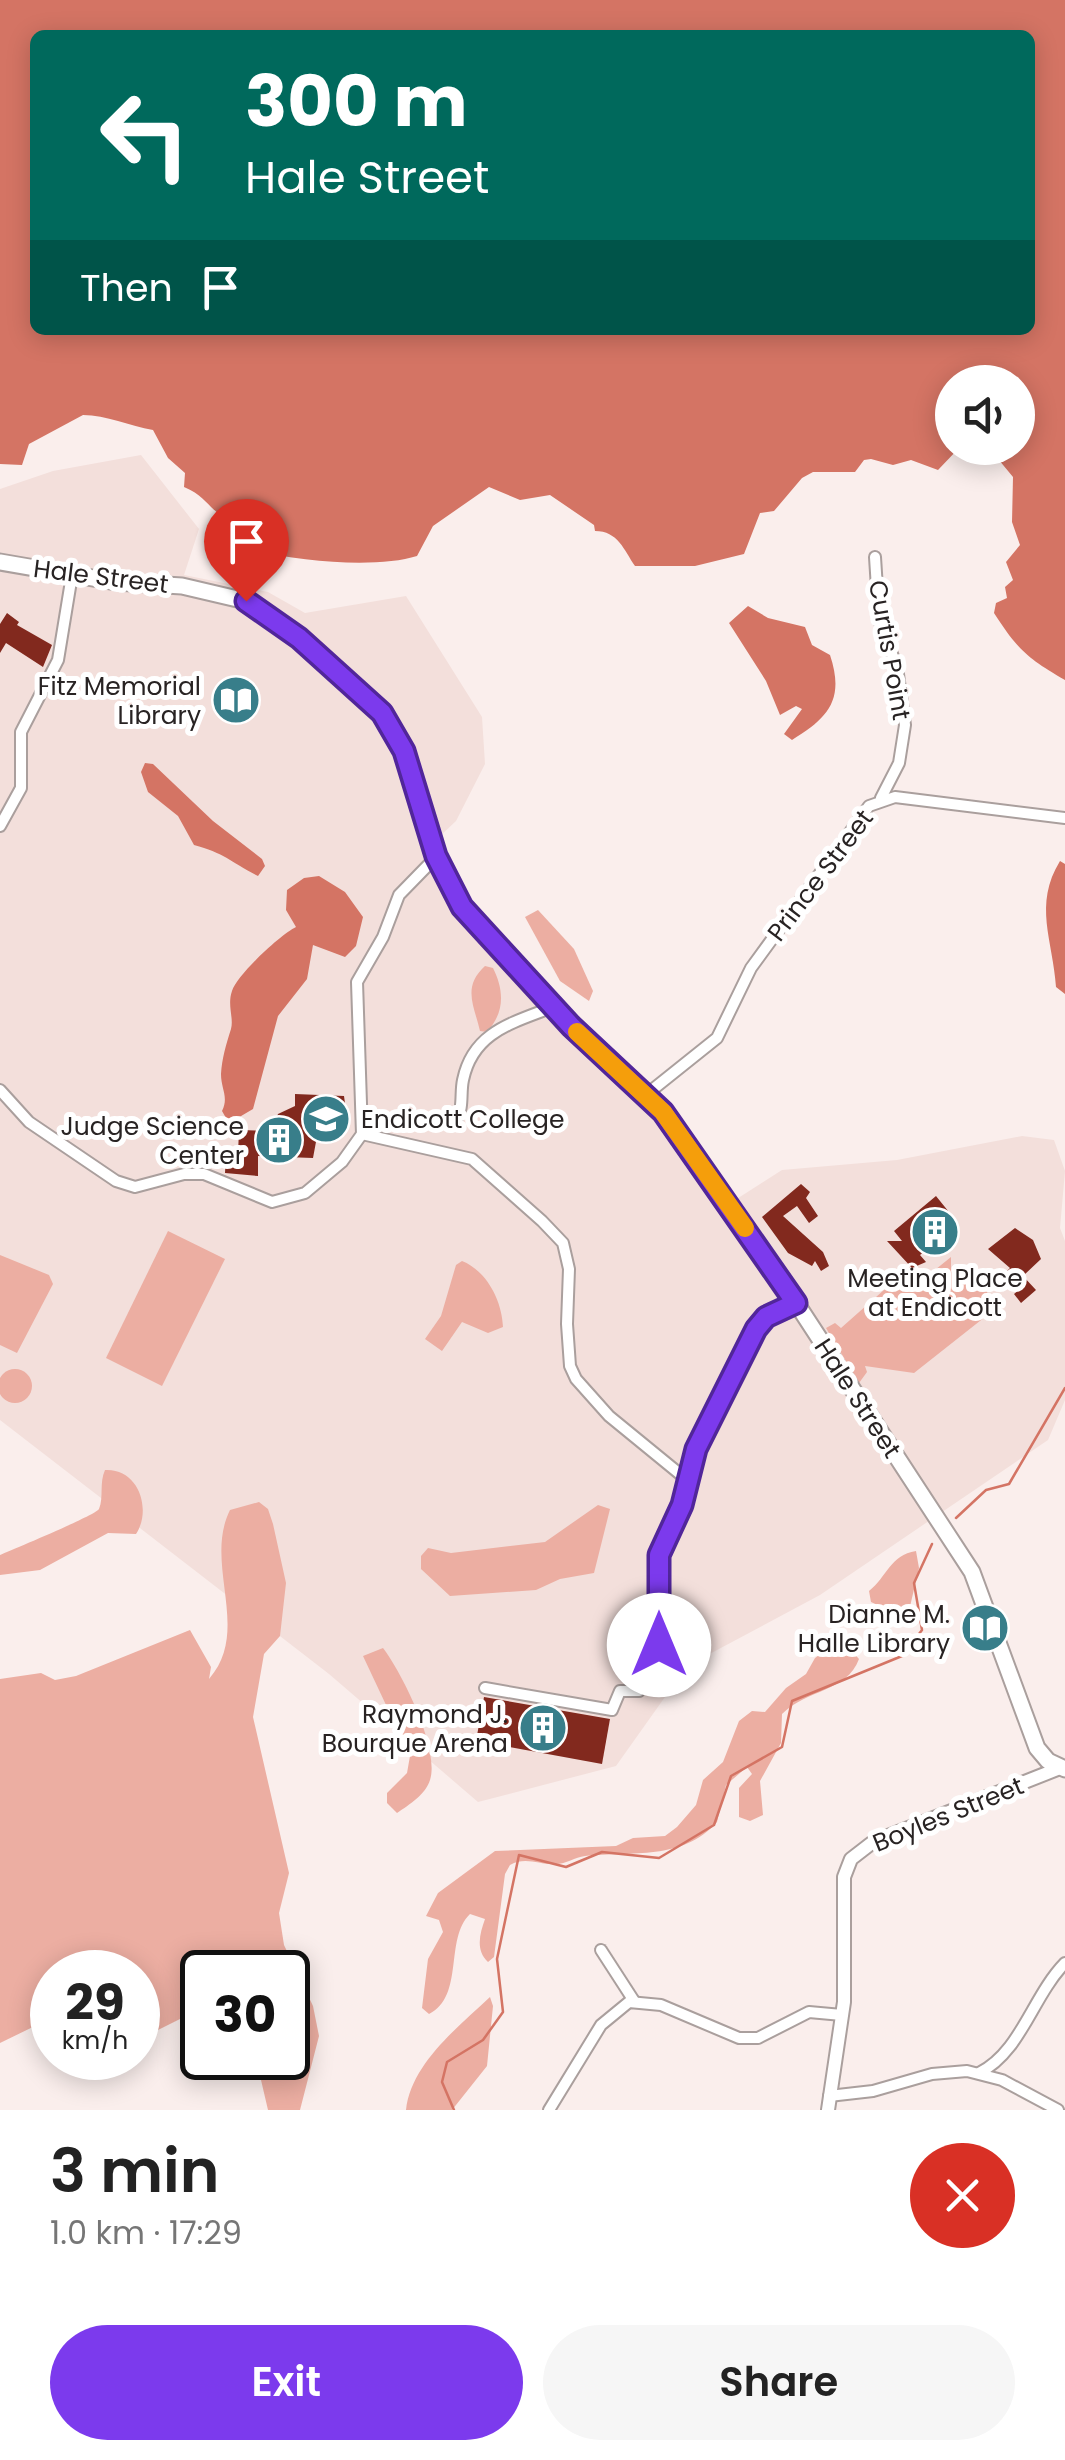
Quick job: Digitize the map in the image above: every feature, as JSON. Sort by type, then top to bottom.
[{"type":"main road","name":"Hale Street","points":[[0,562],[209,591],[269,614],[382,713],[412,771],[436,856],[462,907],[553,1007],[647,1094],[796,1303],[972,1572],[1037,1748],[1062,1768]]},
{"type":"street","name":"Curtis Point","points":[[875,558],[879,620],[897,667],[905,725],[899,763],[881,798]]},
{"type":"street","points":[[0,826],[21,788],[21,732],[58,660],[72,575]]},
{"type":"street","name":"Prince Street","points":[[647,1094],[717,1038],[763,950],[857,820],[881,798],[986,805],[1065,818]]},
{"type":"street","points":[[0,1090],[18,1112],[100,1174],[136,1187],[204,1174],[282,1202],[305,1193],[330,1173],[362,1134],[357,982],[383,937],[399,895],[436,856]]},
{"type":"street","points":[[456,1120],[462,1112],[464,1076],[477,1046],[501,1027],[553,1007]]},
{"type":"street","points":[[362,1134],[472,1159],[542,1221],[562,1244],[569,1269],[567,1324],[570,1366],[576,1379],[609,1416],[686,1480]]},
{"type":"street","points":[[486,1688],[612,1710],[620,1691],[640,1691],[659,1645],[656,1568],[682,1505],[686,1480],[756,1329],[766,1317],[796,1303]]},
{"type":"street","name":"Boyles Street","points":[[828,2103],[842,2016],[842,1890],[852,1860],[873,1842],[1062,1768]]},
{"type":"street","points":[[601,1950],[634,2002]]},
{"type":"street","points":[[979,2073],[1004,2059],[1020,2027],[1065,1964]]},
{"type":"street","points":[[549,2110],[601,2025],[634,2002],[661,2005],[739,2038],[758,2038],[809,2012],[842,2016]]},
{"type":"street","points":[[1004,2059],[1016,2088]]},
{"type":"street","points":[[828,2103],[932,2074],[979,2073],[1058,2110]]},
{"type":"shaded area","points":[[0,0],[1065,0],[1065,680],[1024,652],[994,613],[996,603],[1007,598],[1005,587],[1013,580],[1006,562],[1020,545],[1012,522],[1013,477],[1003,465],[1035,465],[1035,365],[935,365],[935,465],[943,465],[938,470],[911,460],[893,465],[871,459],[864,460],[855,472],[813,472],[802,478],[774,511],[760,513],[744,554],[695,566],[635,566],[615,538],[595,531],[594,525],[550,495],[520,500],[489,487],[433,526],[417,556],[372,562],[288,557],[217,538],[232,531],[232,520],[184,487],[185,473],[168,458],[153,430],[83,415],[29,444],[22,465],[0,464]]},
{"type":"shaded area","name":"Endicott College","points":[[141,455],[199,529],[184,575],[268,592],[305,613],[406,596],[482,717],[485,764],[456,821],[437,839],[448,907],[640,1102],[721,1209],[782,1170],[897,1160],[1022,1136],[1054,1140],[1065,1171],[1060,1228],[1065,1241],[1065,1400],[1048,1440],[820,1595],[687,1666],[616,1766],[478,1802],[329,1674],[0,1420],[0,489],[53,471]]},
{"type":"shaded area","points":[[748,606],[768,618],[805,627],[812,645],[830,655],[835,684],[830,706],[815,724],[792,740],[784,734],[802,709],[796,706],[780,715],[766,681],[729,623]]},
{"type":"shaded area","points":[[145,763],[153,764],[213,821],[262,859],[265,866],[258,876],[194,845],[178,816],[148,792],[141,772]]},
{"type":"shaded area","points":[[1060,861],[1065,864],[1065,994],[1056,987],[1046,908],[1052,877]]},
{"type":"shaded area","points":[[319,876],[345,892],[363,917],[356,946],[345,957],[313,945],[307,979],[278,1016],[253,1109],[236,1119],[226,1118],[222,1111],[225,1097],[221,1074],[232,1025],[232,991],[260,956],[296,927],[286,910],[287,890],[304,878]]},
{"type":"shaded area","points":[[538,910],[574,949],[593,991],[589,1001],[560,981],[525,917]]},
{"type":"shaded area","points":[[485,966],[493,968],[501,994],[500,1010],[487,1032],[480,1031],[472,997],[474,981]]},
{"type":"shaded area","points":[[168,1231],[225,1259],[162,1386],[106,1358]]},
{"type":"shaded area","points":[[0,1255],[49,1275],[53,1284],[17,1353],[0,1345]]},
{"type":"shaded area","points":[[951,1257],[951,1271],[958,1282],[987,1291],[990,1313],[914,1373],[865,1366],[867,1372],[859,1383],[826,1328],[835,1323],[841,1328],[893,1282],[891,1275],[920,1282]]},
{"type":"shaded area","points":[[462,1261],[479,1272],[492,1288],[503,1327],[488,1333],[462,1322],[442,1351],[425,1339],[441,1316],[456,1265]]},
{"type":"shaded area","points":[[8,1370],[22,1370],[31,1379],[31,1393],[22,1402],[8,1402],[-1,1393],[-1,1379]]},
{"type":"shaded area","points":[[105,1470],[126,1476],[139,1492],[143,1514],[136,1534],[108,1533],[40,1570],[0,1575],[0,1555],[99,1509]]},
{"type":"shaded area","points":[[259,1502],[268,1509],[286,1583],[280,1636],[264,1654],[253,1717],[289,1873],[279,1913],[286,1950],[180,1950],[180,2019],[160,2029],[160,1950],[30,1950],[30,2028],[0,2043],[0,1679],[41,1673],[55,1680],[76,1676],[190,1630],[211,1667],[209,1679],[227,1640],[221,1552],[230,1510]]},
{"type":"shaded area","points":[[598,1505],[610,1509],[594,1573],[560,1579],[536,1590],[450,1596],[421,1569],[421,1556],[428,1548],[451,1553],[545,1542]]},
{"type":"shaded area","points":[[916,1551],[919,1568],[908,1615],[904,1617],[871,1602],[869,1591],[890,1567],[900,1557]]},
{"type":"shaded area","points":[[841,1639],[859,1659],[845,1678],[782,1714],[781,1743],[760,1781],[763,1815],[750,1821],[739,1817],[739,1788],[752,1774],[747,1767],[726,1785],[717,1822],[688,1843],[656,1852],[585,1856],[560,1864],[527,1861],[510,1865],[505,1874],[494,1957],[488,1962],[480,1947],[485,1919],[470,1914],[458,1938],[447,1994],[429,2014],[422,2008],[428,1959],[443,1932],[439,1920],[426,1916],[438,1893],[495,1851],[616,1846],[633,1838],[665,1836],[696,1805],[703,1780],[723,1762],[739,1721],[752,1711],[765,1712],[786,1688],[806,1674],[815,1658]]},
{"type":"shaded area","points":[[383,1648],[425,1731],[432,1766],[425,1790],[397,1813],[387,1803],[387,1793],[407,1773],[410,1756],[363,1656]]},
{"type":"shaded area","points":[[490,1997],[493,2006],[487,2066],[452,2110],[406,2110],[426,2062]]},
{"type":"shaded area","points":[[310,2000],[313,2006],[319,2036],[310,2071]]},
{"type":"shaded area","points":[[261,2080],[308,2080],[300,2110],[268,2110]]},
{"type":"building","points":[[7,613],[19,622],[17,625],[52,645],[43,667],[6,643],[0,653],[0,624]]},
{"type":"building","name":"Judge Science Center","points":[[295,1094],[344,1096],[347,1118],[313,1116],[312,1131],[318,1131],[313,1158],[258,1156],[258,1176],[225,1173],[226,1153],[238,1154],[239,1130],[271,1131],[278,1114],[295,1106]]},
{"type":"building","points":[[801,1184],[810,1192],[806,1198],[818,1216],[809,1223],[797,1206],[783,1216],[823,1252],[829,1266],[821,1271],[815,1261],[812,1266],[788,1253],[762,1217]]},
{"type":"building","name":"Meeting Place at Endicott","points":[[936,1196],[957,1222],[950,1228],[958,1229],[945,1241],[941,1237],[920,1255],[926,1262],[912,1268],[887,1241],[902,1241],[894,1231]]},
{"type":"building","points":[[1015,1228],[1033,1240],[1041,1259],[1023,1276],[1036,1290],[1021,1303],[1014,1294],[1020,1289],[1006,1272],[1010,1268],[988,1249]]},
{"type":"building","name":"Raymond J. Bourque Arena","points":[[484,1697],[610,1719],[602,1764],[476,1741]]},
{"type":"waterway","points":[[956,1518],[986,1490],[1009,1484],[1065,1388]]},
{"type":"waterway","points":[[454,2110],[442,2082],[447,2062],[483,2040],[503,2012],[497,1959],[519,1855],[566,1867],[602,1852],[659,1858],[714,1825],[731,1776],[782,1747],[792,1701],[902,1656],[922,1630],[914,1583],[932,1544]]},
{"type":"slow traffic","points":[[577,1032],[663,1112],[745,1228]]},
{"type":"place","name":"Fitz Memorial Library","points":[[236,700]]},
{"type":"place","name":"Endicott College","points":[[326,1119]]},
{"type":"place","name":"Judge Science Center","points":[[279,1140]]},
{"type":"place","name":"Meeting Place at Endicott","points":[[935,1232]]},
{"type":"place","name":"Dianne M. Halle Library","points":[[985,1628]]},
{"type":"place","name":"Raymond J. Bourque Arena","points":[[543,1728]]},
{"type":"route","points":[[246,601],[299,638],[366,694],[382,713],[404,751],[436,856],[462,907],[571,1026],[663,1112],[796,1303],[766,1317],[756,1329],[696,1449],[682,1505],[656,1568],[659,1645]]}]
